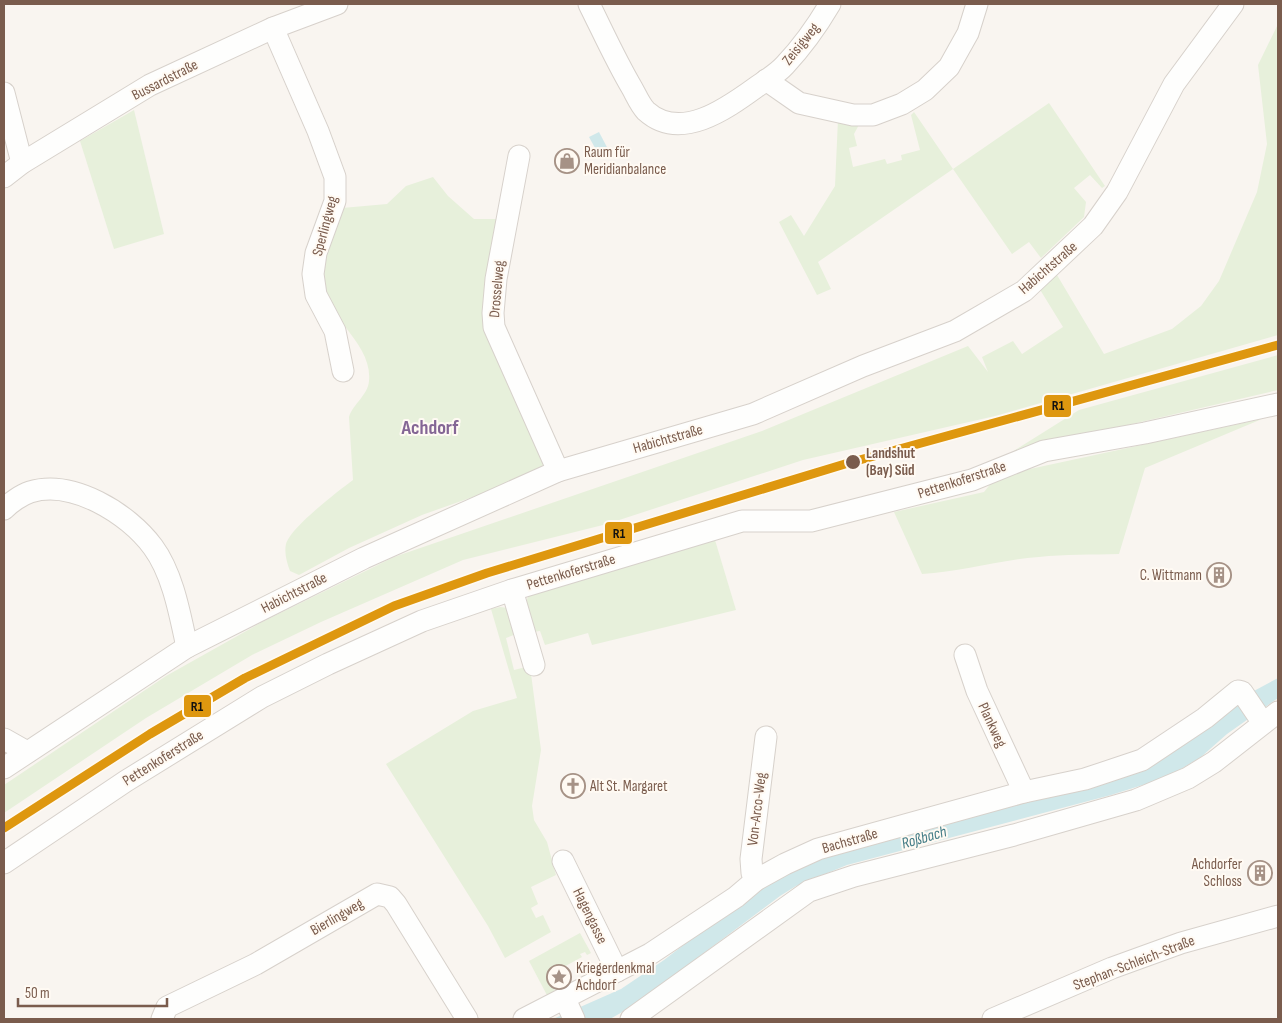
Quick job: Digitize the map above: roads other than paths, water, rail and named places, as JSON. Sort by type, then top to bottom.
[{"type":"street","name":"Bussardstraße","points":[[4,177],[22,163],[150,85],[273,28],[337,4]]},
{"type":"street","name":"Zeisigweg","points":[[589,4],[623,72],[645,110],[657,118],[671,122],[686,122],[721,112],[784,67],[812,34],[830,4]]},
{"type":"street","points":[[766,80],[799,102],[853,115],[873,115],[895,107],[925,90],[949,67],[968,33],[978,4]]},
{"type":"street","name":"Habichtstraße","points":[[4,768],[187,647],[364,558],[558,471],[753,414],[833,378],[955,332],[1024,291],[1093,226],[1117,192],[1174,84],[1233,4]]},
{"type":"street","name":"Sperlingweg","points":[[273,28],[318,131],[335,178],[335,201],[316,253],[313,274],[316,295],[335,331],[343,371]]},
{"type":"street","points":[[4,93],[22,163]]},
{"type":"street","name":"Drosselweg","points":[[519,156],[496,279],[492,314],[494,327],[558,471]]},
{"type":"street","name":"Pettenkoferstraße","points":[[4,863],[126,781],[262,697],[422,621],[512,590],[742,521],[811,521],[972,480],[1044,451],[1145,433],[1278,404]]},
{"type":"street","points":[[4,509],[30,492],[57,490],[89,498],[117,512],[153,547],[174,591],[187,647]]},
{"type":"street","points":[[512,590],[534,665]]},
{"type":"street","name":"Plankweg","points":[[965,655],[976,692],[1024,792]]},
{"type":"street","name":"Bachstraße","points":[[524,1019],[570,1010],[617,971],[650,954],[736,897],[756,880],[818,849],[1024,792],[1085,778],[1142,760],[1205,718],[1235,692],[1242,692],[1261,712],[1214,762],[1188,778],[1136,800],[1014,835],[854,876],[809,891],[631,1019]]},
{"type":"street","name":"Von-Arco-Weg","points":[[756,880],[752,873],[751,859],[766,738]]},
{"type":"street","points":[[4,739],[26,752]]},
{"type":"street","name":"Hagengasse","points":[[563,861],[617,971]]},
{"type":"street","name":"Bierlingweg","points":[[162,1019],[167,1008],[256,964],[377,894],[390,897],[396,904],[467,1019]]},
{"type":"street","name":"Stephan-Schleich-Straße","points":[[993,1019],[1121,965],[1181,943],[1278,916]]},
{"type":"water","points":[[599,132],[609,151],[600,157],[589,137]]},
{"type":"water","name":"Roßbach","points":[[1278,678],[1278,698],[1227,734],[1201,757],[1176,772],[1111,795],[847,865],[796,886],[780,896],[633,1006],[610,1019],[553,1019],[621,989],[664,960],[767,881],[806,861],[1081,784]]},
{"type":"place","name":"Raum für Meridianbalance","points":[[567,161]]},
{"type":"place","name":"Landshut (Bay) Süd","points":[[853,462]]},
{"type":"place","name":"C. Wittmann","points":[[1219,575]]},
{"type":"place","name":"Alt St. Margaret","points":[[573,786]]},
{"type":"place","name":"Achdorfer Schloss","points":[[1260,873]]},
{"type":"place","name":"Kriegerdenkmal Achdorf","points":[[559,977]]},
{"type":"district","name":"Achdorf","points":[[430,428]]}]
